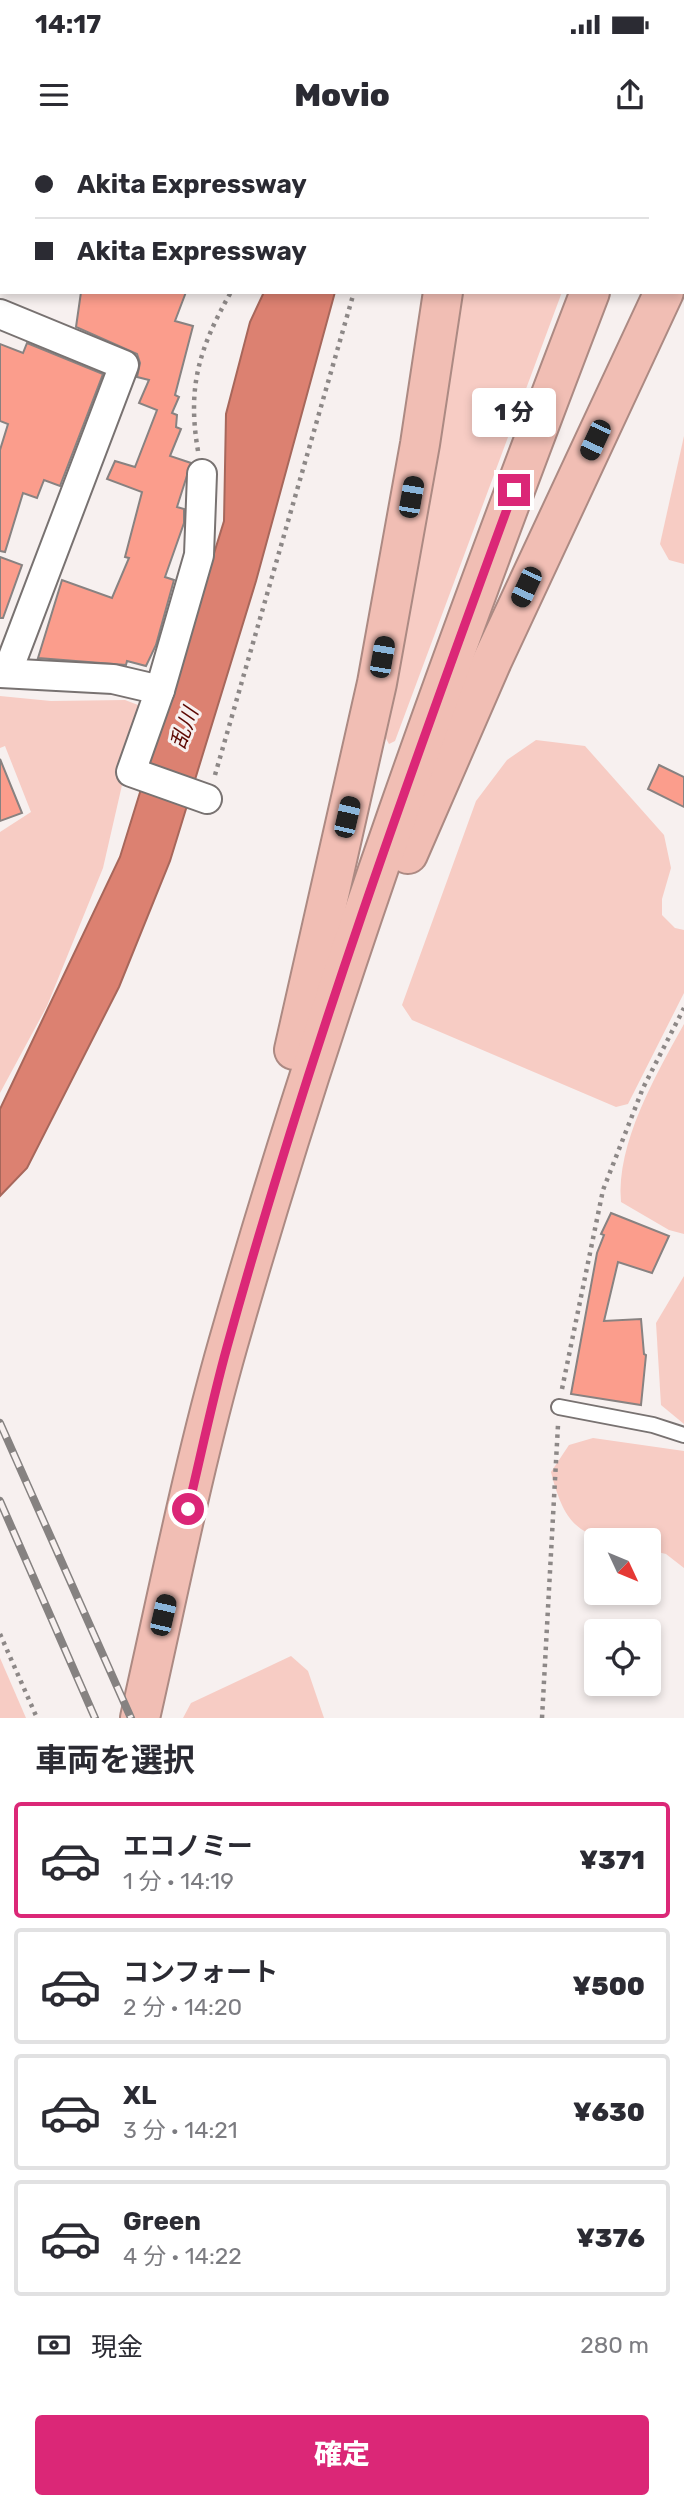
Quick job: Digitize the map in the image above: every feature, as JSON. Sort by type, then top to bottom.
[{"type":"highway","points":[[140,1718],[377,684],[420,444],[443,294]]},
{"type":"highway","points":[[226,1349],[287,1145],[357,929],[433,709],[589,294]]},
{"type":"highway","points":[[226,1349],[270,1245],[365,962],[423,817],[663,294]]},
{"type":"street","points":[[0,314],[124,365],[4,673],[114,679],[160,690]]},
{"type":"street","points":[[202,474],[199,555],[160,690],[131,772],[208,799]]},
{"type":"lane","points":[[559,1407],[653,1425],[684,1435]]},
{"type":"path","points":[[202,474],[194,431],[193,384],[212,325],[230,294]]},
{"type":"path","points":[[208,799],[326,398],[353,294]]},
{"type":"path","points":[[542,1718],[559,1407],[603,1190],[643,1088],[684,1008]]},
{"type":"path","points":[[0,1634],[37,1718]]},
{"type":"shaded area","points":[[462,294],[561,294],[395,741],[389,744],[384,735],[448,393]]},
{"type":"shaded area","points":[[684,436],[684,564],[669,560],[660,544]]},
{"type":"shaded area","points":[[0,696],[51,701],[125,700],[146,708],[125,772],[103,868],[47,1006],[0,1093],[0,832],[31,812],[5,746],[0,748]]},
{"type":"shaded area","points":[[536,740],[585,746],[664,835],[671,868],[662,899],[662,915],[675,928],[684,930],[684,993],[628,1104],[616,1107],[412,1020],[402,1005],[476,801],[507,760]]},
{"type":"shaded area","points":[[684,1024],[684,1234],[669,1230],[621,1202],[621,1180],[631,1133],[640,1110]]},
{"type":"shaded area","points":[[684,1276],[684,1424],[661,1405],[656,1323]]},
{"type":"shaded area","points":[[593,1438],[684,1451],[684,1568],[662,1553],[662,1528],[584,1528],[584,1530],[573,1522],[564,1510],[551,1472],[569,1445]]},
{"type":"shaded area","points":[[291,1656],[308,1671],[324,1718],[183,1718],[191,1703]]},
{"type":"shaded area","points":[[0,1658],[26,1718],[0,1718]]},
{"type":"water","name":"乱川","points":[[263,294],[334,294],[256,581],[170,861],[119,987],[27,1168],[0,1196],[0,1109],[120,857],[224,521],[226,414],[250,322]]},
{"type":"building","points":[[81,294],[185,294],[175,321],[193,326],[175,395],[179,397],[172,413],[177,415],[176,427],[181,429],[170,456],[191,463],[177,507],[184,509],[184,523],[165,577],[174,580],[156,645],[146,666],[127,661],[126,665],[38,658],[62,580],[112,598],[129,558],[125,557],[142,492],[107,479],[115,461],[135,467],[157,410],[139,403],[149,380],[137,377],[140,363],[137,354],[76,327]]},
{"type":"building","points":[[27,343],[103,374],[60,486],[44,480],[37,498],[23,493],[5,552],[0,551],[0,450],[8,424],[0,421],[0,344],[23,353]]},
{"type":"building","points":[[0,557],[22,565],[3,618],[0,618]]},
{"type":"building","points":[[0,759],[22,813],[0,821]]},
{"type":"building","points":[[659,765],[684,777],[684,807],[648,789]]},
{"type":"building","points":[[611,1213],[669,1236],[652,1273],[618,1262],[604,1321],[641,1319],[646,1355],[641,1405],[571,1394],[597,1253],[604,1235],[601,1234]]},
{"type":"railway","points":[[0,1423],[131,1718]]},
{"type":"railway","points":[[0,1501],[95,1718]]},
{"type":"route","points":[[188,1509],[226,1349],[287,1145],[416,758],[514,490]]}]
